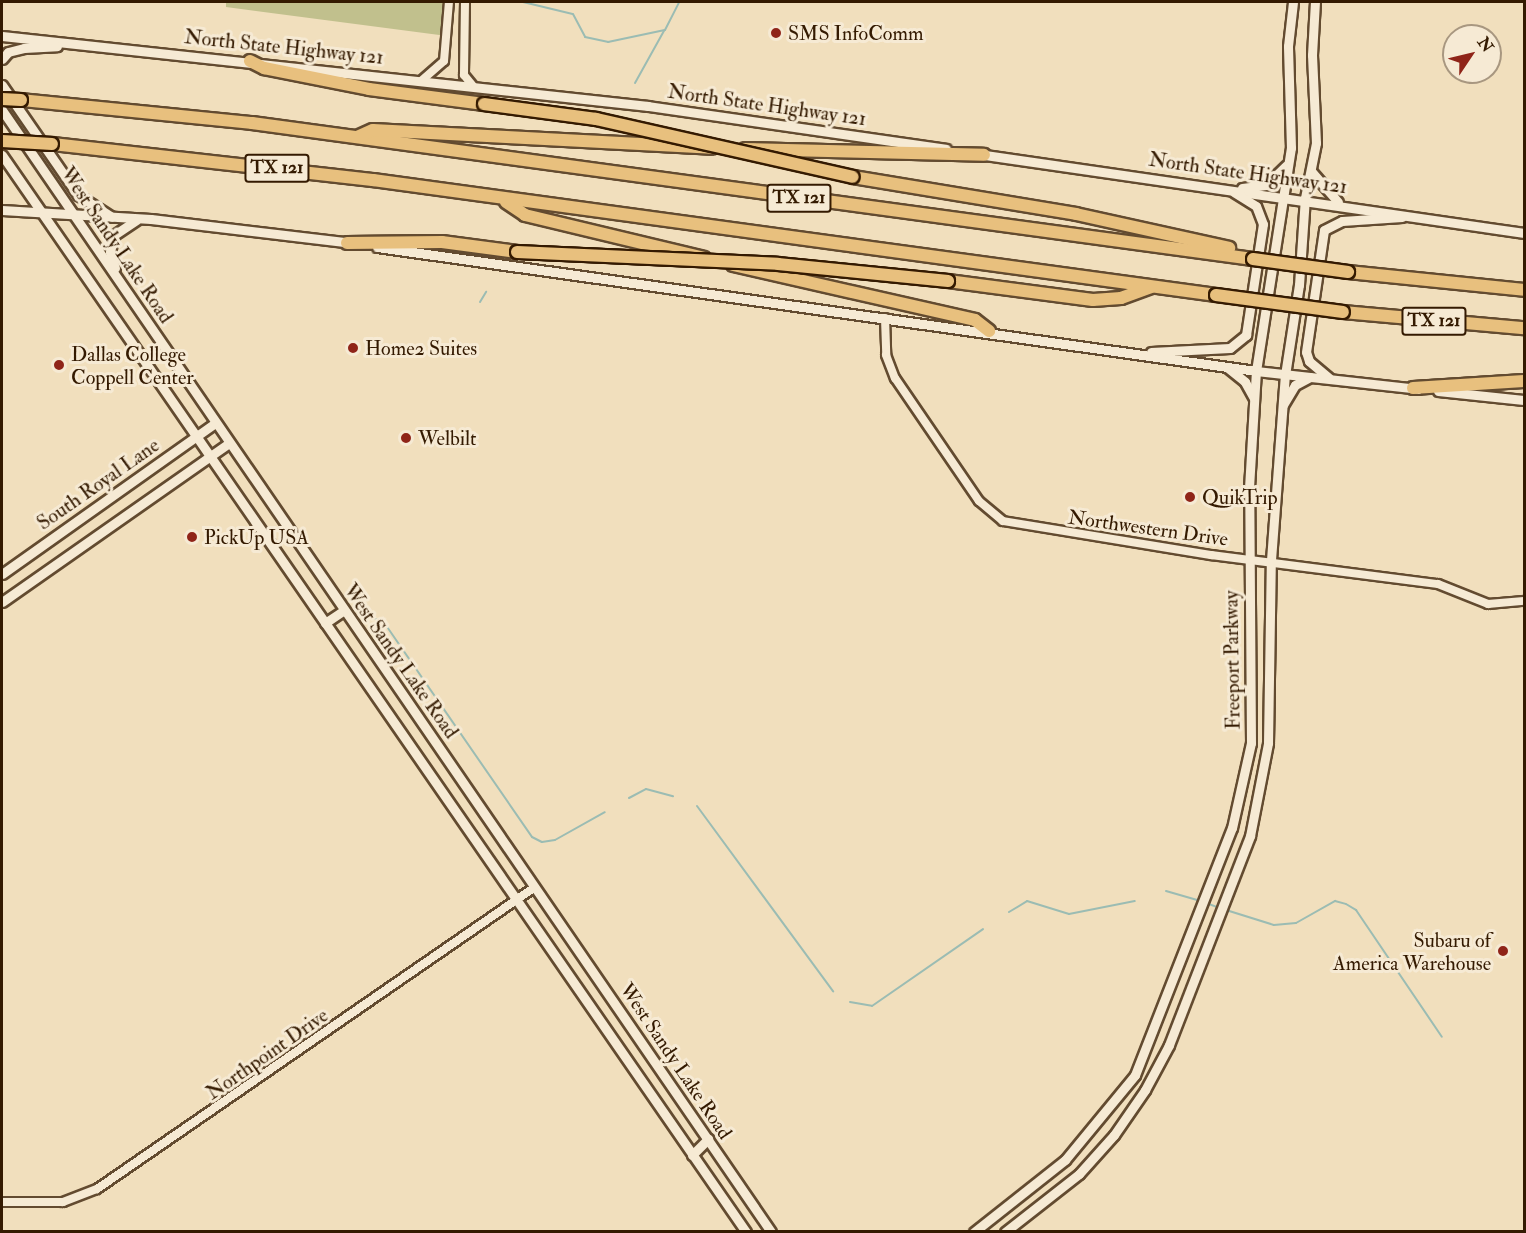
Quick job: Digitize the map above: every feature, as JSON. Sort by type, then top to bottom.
[{"type":"highway","points":[[250,61],[264,68],[369,89],[596,119],[852,177],[1076,214],[1233,249],[1247,258]]},
{"type":"highway","name":"TX 121","points":[[2,99],[357,138],[1348,272],[1524,290]]},
{"type":"highway","points":[[357,138],[373,130],[662,147],[984,155]]},
{"type":"highway","name":"TX 121","points":[[2,141],[247,164],[1343,312],[1524,328]]},
{"type":"highway","points":[[502,200],[525,215],[899,306],[975,320],[989,331]]},
{"type":"highway","points":[[347,243],[442,242],[517,252],[778,264],[948,281],[1093,300],[1121,298],[1153,286]]},
{"type":"highway","points":[[1413,388],[1524,381]]},
{"type":"main road","name":"Freeport Parkway","points":[[978,1230],[1065,1160],[1135,1075],[1232,828],[1251,742],[1248,558],[1255,401],[1281,196],[1291,148],[1288,46],[1293,2]]},
{"type":"main road","name":"Freeport Parkway","points":[[1005,1232],[1079,1174],[1120,1126],[1169,1045],[1250,836],[1268,743],[1271,560],[1282,407],[1299,285],[1305,198],[1316,143],[1312,55],[1315,2]]},
{"type":"main road","name":"North State Highway 121","points":[[2,36],[250,61],[648,106],[984,155],[1305,198],[1524,233]]},
{"type":"main road","points":[[2,59],[8,52],[24,48],[93,44]]},
{"type":"main road","points":[[2,85],[78,195],[88,205],[116,218]]},
{"type":"main road","name":"West Sandy Lake Road","points":[[2,110],[77,216],[215,423],[771,1232]]},
{"type":"main road","name":"West Sandy Lake Road","points":[[2,155],[746,1232]]},
{"type":"main road","points":[[1227,189],[1266,185],[1288,164]]},
{"type":"main road","points":[[1311,171],[1340,204]]},
{"type":"main road","points":[[1128,353],[1230,348],[1246,335],[1263,224],[1256,206],[1227,189]]},
{"type":"main road","points":[[2,210],[137,219],[347,243],[989,331],[1285,375],[1524,400]]},
{"type":"main road","points":[[1331,379],[1309,361],[1306,352],[1324,230],[1342,220],[1423,216]]},
{"type":"main road","points":[[119,279],[111,243],[124,226],[137,219]]},
{"type":"main road","points":[[1226,367],[1245,382],[1255,401]]},
{"type":"main road","points":[[1282,407],[1295,386],[1310,377]]},
{"type":"main road","name":"South Royal Lane","points":[[2,574],[215,423]]},
{"type":"main road","points":[[2,602],[229,443]]},
{"type":"main road","points":[[325,623],[344,610]]},
{"type":"main road","points":[[692,1155],[708,1139]]},
{"type":"street","points":[[421,81],[444,61],[449,2]]},
{"type":"street","points":[[465,2],[464,75],[473,86]]},
{"type":"street","name":"Northwestern Drive","points":[[885,318],[886,355],[892,372],[992,513],[1017,526],[1438,584],[1488,604],[1524,601]]},
{"type":"street","name":"Northpoint Drive","points":[[2,1202],[63,1202],[103,1186],[535,887]]},
{"type":"shaded area","points":[[226,2],[446,2],[447,36],[226,7]]},
{"type":"waterway","points":[[523,2],[573,14],[585,37],[608,42],[665,30],[679,2]]},
{"type":"waterway","points":[[635,83],[664,31]]},
{"type":"waterway","points":[[480,302],[486,292]]},
{"type":"waterway","points":[[368,617],[383,621],[532,837],[542,842],[555,840],[605,812]]},
{"type":"waterway","points":[[629,798],[646,789],[673,796]]},
{"type":"waterway","points":[[697,806],[833,991]]},
{"type":"waterway","points":[[1166,891],[1201,901]]},
{"type":"waterway","points":[[1009,912],[1027,901],[1069,914],[1135,901]]},
{"type":"waterway","points":[[1226,910],[1274,925],[1296,923],[1335,901],[1346,904],[1356,910],[1442,1037]]},
{"type":"waterway","points":[[1206,903],[1220,908]]},
{"type":"waterway","points":[[850,1002],[872,1006],[983,929]]},
{"type":"place","name":"SMS InfoComm","points":[[776,33]]},
{"type":"place","name":"Home2 Suites","points":[[353,348]]},
{"type":"place","name":"Dallas College Coppell Center","points":[[59,365]]},
{"type":"place","name":"Welbilt","points":[[406,438]]},
{"type":"place","name":"QuikTrip","points":[[1190,497]]},
{"type":"place","name":"PickUp USA","points":[[192,537]]},
{"type":"place","name":"Subaru of America Warehouse","points":[[1503,951]]}]
